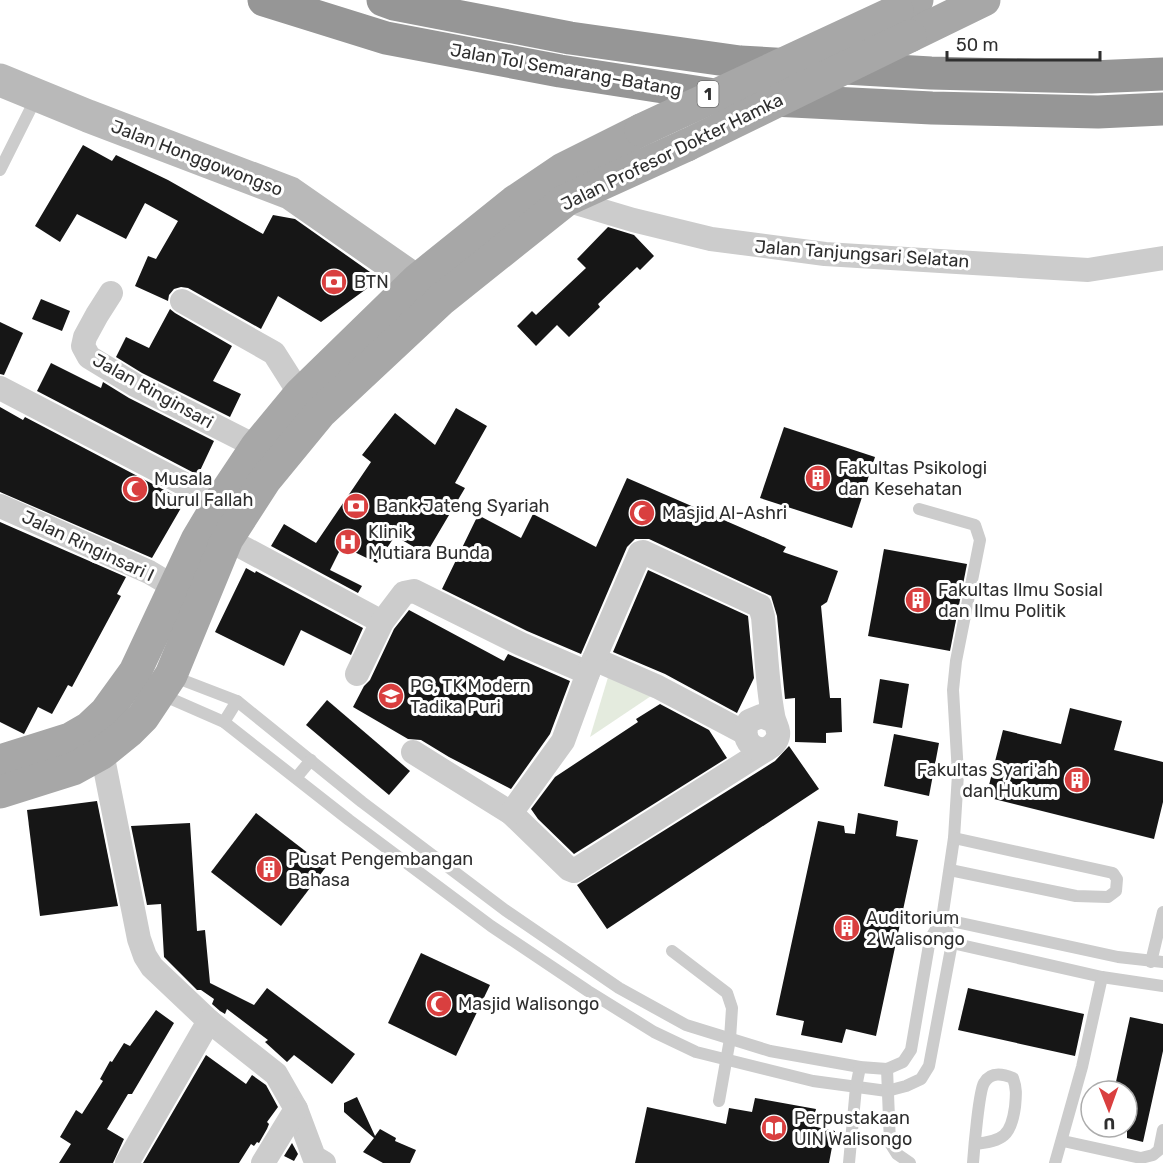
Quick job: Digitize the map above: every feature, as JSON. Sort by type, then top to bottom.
[{"type":"highway","name":"Jalan Tol Semarang–Batang","points":[[264,0],[386,38],[560,71],[734,98],[932,108],[1098,112],[1163,109]]},
{"type":"highway","name":"Jalan Tol Semarang–Batang","points":[[383,0],[570,38],[740,62],[931,73],[1091,77],[1163,74]]},
{"type":"main road","name":"Jalan Profesor Dokter Hamka","points":[[269,453],[320,413],[430,289],[514,202],[563,169],[641,130],[908,16],[984,0]]},
{"type":"main road","name":"Jalan Profesor Dokter Hamka","points":[[0,792],[73,768],[102,753],[143,717],[164,685],[229,519],[269,453],[300,394],[430,289],[566,200],[687,145],[908,16]]},
{"type":"main road","name":"Jalan Profesor Dokter Hamka","points":[[0,761],[70,739],[89,728],[106,712],[134,672],[197,540],[229,519]]},
{"type":"main road","points":[[134,672],[164,685]]},
{"type":"street","name":"Jalan Honggowongso","points":[[0,80],[290,194],[430,289]]},
{"type":"street","name":"Jalan Tanjungsari Selatan","points":[[566,200],[711,239],[813,253],[888,260],[951,261],[1088,270],[1163,258]]},
{"type":"street","name":"Jalan Ringinsari","points":[[111,293],[85,337],[83,346],[89,357],[135,385],[269,453]]},
{"type":"street","points":[[182,301],[274,353],[300,394]]},
{"type":"street","points":[[0,388],[229,519],[382,622]]},
{"type":"street","name":"Jalan Ringinsari I","points":[[0,506],[139,568],[176,588]]},
{"type":"street","points":[[413,752],[511,813],[569,869],[574,871],[774,744],[778,737],[778,728],[774,721],[760,606],[645,552],[640,553],[591,666],[563,741],[511,813]]},
{"type":"street","points":[[357,674],[382,622],[404,593],[414,591],[520,644],[658,687],[745,734]]},
{"type":"street","points":[[767,749],[752,746],[745,734],[749,721],[755,717],[768,717],[774,721]]},
{"type":"street","points":[[102,753],[139,939],[145,956],[152,967],[209,1021],[276,1074],[296,1109],[316,1161]]},
{"type":"street","points":[[127,1163],[209,1021]]},
{"type":"street","points":[[263,1163],[296,1109]]},
{"type":"lane","points":[[0,170],[37,95]]},
{"type":"lane","points":[[164,685],[237,701],[362,802],[505,910],[620,988],[686,1025],[770,1051],[860,1067],[887,1069],[903,1062],[910,1050],[930,939],[942,919],[954,838],[958,774],[953,690],[956,661],[980,540],[975,525],[919,508]]},
{"type":"lane","points":[[164,685],[225,722],[349,820],[491,926],[588,991],[677,1044],[696,1052],[813,1081],[856,1087],[887,1090],[906,1086],[921,1079],[929,1066],[952,943],[942,919]]},
{"type":"lane","points":[[225,722],[237,701]]},
{"type":"lane","points":[[296,778],[311,760]]},
{"type":"lane","points":[[349,820],[362,802]]},
{"type":"lane","points":[[950,870],[1076,896],[1108,897],[1116,891],[1118,884],[1113,873],[954,838]]},
{"type":"lane","points":[[491,926],[505,910]]},
{"type":"lane","points":[[942,919],[1157,962],[1163,912]]},
{"type":"lane","points":[[952,943],[1102,977],[1163,986]]},
{"type":"lane","points":[[672,951],[727,993],[732,1008],[730,1040],[719,1101]]},
{"type":"lane","points":[[1055,1163],[1082,1067],[1102,977]]},
{"type":"lane","points":[[677,1044],[686,1025]]},
{"type":"lane","points":[[849,1163],[860,1067]]},
{"type":"lane","points":[[887,1069],[890,1143],[897,1154],[910,1163]]},
{"type":"lane","points":[[973,1163],[975,1144],[983,1083],[991,1076],[1002,1074],[1013,1078],[1017,1089],[1012,1124],[1007,1134],[994,1142],[975,1144]]},
{"type":"lane","points":[[1063,1141],[1141,1158],[1153,1155],[1159,1150],[1163,1130]]},
{"type":"shaded area","points":[[609,674],[657,692],[590,737]]},
{"type":"building","points":[[83,145],[112,161],[116,155],[168,180],[263,234],[273,215],[295,219],[380,279],[321,322],[278,296],[261,329],[188,288],[174,289],[168,301],[135,286],[148,256],[156,259],[178,221],[145,203],[126,239],[77,214],[60,242],[35,226]]},
{"type":"building","points":[[608,227],[634,235],[654,256],[640,270],[637,267],[598,304],[600,307],[569,337],[557,325],[536,346],[517,326],[532,311],[536,315],[586,268],[577,259]]},
{"type":"building","points":[[41,299],[70,311],[62,331],[32,319]]},
{"type":"building","points":[[170,309],[232,346],[213,381],[241,394],[230,417],[142,373],[116,357],[126,337],[149,348]]},
{"type":"building","points":[[0,322],[23,333],[4,375],[0,374]]},
{"type":"building","points":[[51,363],[101,388],[103,382],[129,398],[214,441],[198,475],[37,391]]},
{"type":"building","points":[[0,407],[23,420],[25,417],[185,501],[152,558],[0,492]]},
{"type":"building","points":[[456,408],[487,426],[455,483],[465,488],[426,554],[395,536],[377,563],[342,546],[330,570],[362,586],[358,593],[271,546],[284,524],[316,543],[371,462],[362,455],[395,413],[435,445]]},
{"type":"building","name":"Fakultas Psikologi dan Kesehatan","points":[[784,427],[875,457],[852,528],[760,498]]},
{"type":"building","points":[[627,478],[786,547],[783,552],[838,571],[827,602],[821,606],[830,698],[841,698],[842,732],[826,733],[826,743],[795,742],[795,698],[785,699],[777,616],[771,596],[649,539],[635,539],[627,547],[581,654],[527,631],[442,589],[478,515],[521,538],[533,514],[596,547]]},
{"type":"building","points":[[0,522],[126,577],[117,594],[121,596],[72,687],[68,685],[52,714],[38,707],[24,734],[0,722]]},
{"type":"building","name":"Fakultas Ilmu Sosial dan Ilmu Politik","points":[[884,549],[967,564],[950,651],[868,636]]},
{"type":"building","points":[[246,568],[255,573],[256,571],[363,628],[351,655],[301,630],[284,666],[215,632]]},
{"type":"building","points":[[648,570],[748,616],[754,678],[737,713],[665,674],[613,652]]},
{"type":"building","points":[[409,610],[504,661],[508,654],[570,681],[550,734],[511,789],[421,740],[408,739],[353,707],[364,686],[370,680],[394,629]]},
{"type":"building","points":[[880,679],[909,684],[902,728],[873,723]]},
{"type":"building","points":[[327,700],[410,771],[389,795],[306,725]]},
{"type":"building","points":[[660,704],[709,730],[727,758],[574,854],[538,819],[531,809],[555,777],[638,722],[636,719]]},
{"type":"building","name":"Fakultas Syari'ah dan Hukum","points":[[1070,708],[1122,721],[1114,750],[1163,762],[1163,802],[1154,839],[986,797],[1003,730],[1061,744]]},
{"type":"building","points":[[894,734],[939,743],[929,796],[884,786]]},
{"type":"building","points":[[789,746],[819,789],[607,929],[577,885],[775,761]]},
{"type":"building","points":[[97,801],[118,906],[40,916],[27,810]]},
{"type":"building","name":"Pusat Pengembangan Bahasa","points":[[256,813],[326,867],[281,926],[211,872]]},
{"type":"building","name":"Auditorium 2 Walisongo","points":[[858,813],[898,821],[896,836],[918,840],[876,1036],[846,1029],[842,1043],[801,1035],[804,1021],[776,1015],[818,821],[844,826],[845,833],[855,834]]},
{"type":"building","points":[[190,823],[197,931],[205,930],[210,983],[254,1005],[267,988],[355,1054],[332,1084],[294,1055],[287,1062],[265,1042],[268,1040],[227,1009],[225,1014],[220,1011],[212,1004],[214,999],[201,990],[197,990],[164,957],[161,904],[147,905],[131,826]]},
{"type":"building","name":"Masjid Walisongo","points":[[421,953],[490,985],[456,1056],[388,1023]]},
{"type":"building","points":[[968,988],[1084,1014],[1075,1056],[958,1030]]},
{"type":"building","points":[[156,1010],[174,1023],[132,1094],[128,1094],[107,1129],[124,1139],[113,1163],[59,1163],[71,1144],[60,1137],[76,1110],[82,1114],[103,1081],[100,1079],[110,1061],[112,1062],[124,1043],[130,1046]]},
{"type":"building","points":[[1130,1017],[1163,1024],[1163,1051],[1143,1142],[1131,1139],[1139,1139],[1139,1079],[1117,1079]]},
{"type":"building","points":[[206,1055],[246,1084],[252,1075],[266,1085],[278,1107],[267,1122],[269,1124],[259,1143],[257,1142],[254,1146],[251,1144],[239,1163],[143,1163]]},
{"type":"building","points":[[357,1097],[375,1136],[380,1129],[396,1138],[395,1141],[416,1150],[410,1163],[383,1163],[363,1152],[374,1138],[344,1112],[344,1103]]},
{"type":"building","points":[[755,1098],[816,1109],[812,1126],[835,1131],[829,1163],[635,1163],[647,1107],[726,1124],[729,1108],[752,1112]]},
{"type":"building","points":[[292,1143],[298,1154],[294,1161],[284,1156]]},
{"type":"place","name":"BTN","points":[[334,282]]},
{"type":"place","name":"Fakultas Psikologi dan Kesehatan","points":[[818,478]]},
{"type":"place","name":"Musala Nurul Fallah","points":[[135,489]]},
{"type":"place","name":"Bank Jateng Syariah","points":[[356,506]]},
{"type":"place","name":"Masjid Al-Ashri","points":[[642,513]]},
{"type":"place","name":"Klinik Mutiara Bunda","points":[[348,542]]},
{"type":"place","name":"Fakultas Ilmu Sosial dan Ilmu Politik","points":[[918,600]]},
{"type":"place","name":"PG, TK Modern Tadika Puri","points":[[391,696]]},
{"type":"place","name":"Fakultas Syari'ah dan Hukum","points":[[1077,780]]},
{"type":"place","name":"Pusat Pengembangan Bahasa","points":[[269,869]]},
{"type":"place","name":"Auditorium 2 Walisongo","points":[[847,928]]},
{"type":"place","name":"Masjid Walisongo","points":[[439,1004]]},
{"type":"place","name":"Perpustakaan UIN Walisongo","points":[[774,1128]]}]
